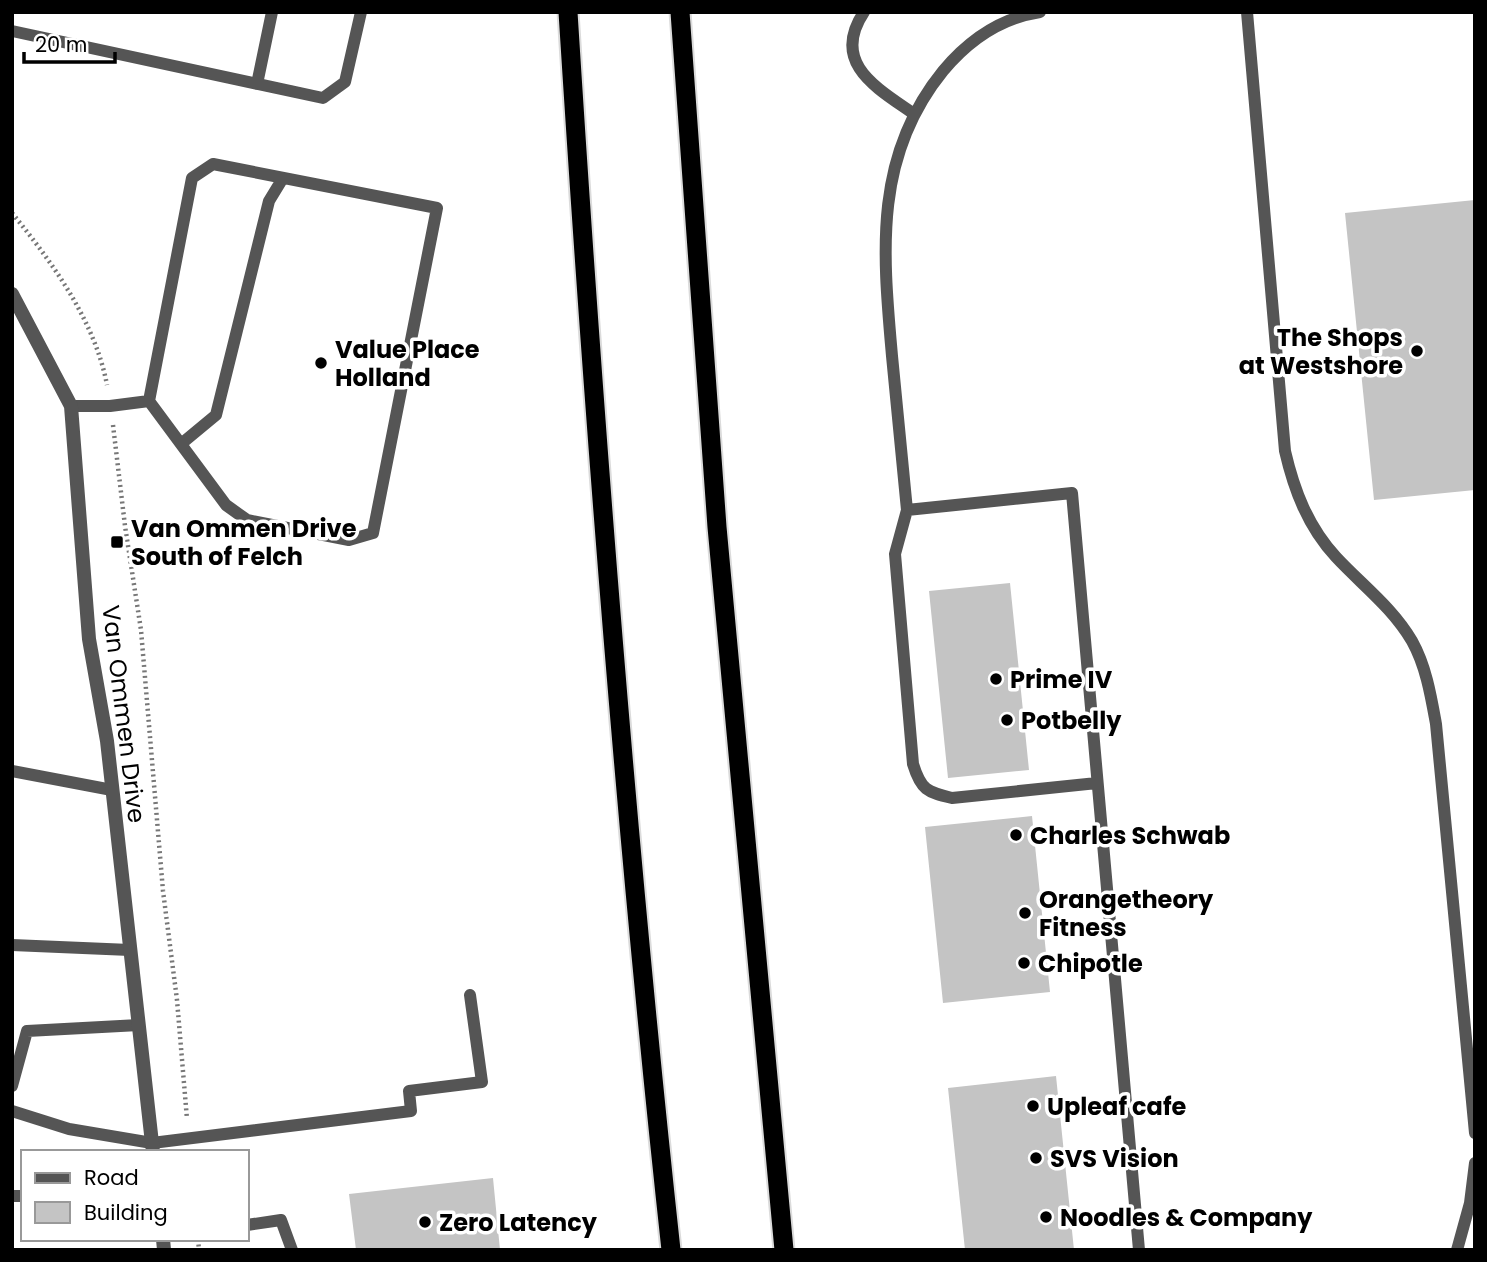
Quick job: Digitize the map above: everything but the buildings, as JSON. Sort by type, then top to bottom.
[{"type":"highway","points":[[568,12],[600,486],[619,715],[671,1250]]},
{"type":"highway","points":[[681,12],[718,540],[784,1250]]},
{"type":"street","name":"Van Ommen Drive","points":[[12,294],[71,406],[89,639],[107,741],[152,1147]]},
{"type":"lane","points":[[257,84],[272,12]]},
{"type":"lane","points":[[12,31],[323,98],[345,82],[361,12]]},
{"type":"lane","points":[[864,12],[854,33],[851,50],[857,67],[869,82],[914,114]]},
{"type":"lane","points":[[1040,12],[999,24],[971,42],[929,88],[901,142],[892,177],[885,229],[891,342],[907,510],[895,554],[913,764],[919,783],[934,794],[952,798],[1097,783]]},
{"type":"lane","points":[[1247,12],[1285,451],[1300,503],[1315,529],[1334,555],[1393,613],[1412,642],[1431,695],[1475,1133]]},
{"type":"lane","points":[[213,164],[437,208],[373,533],[349,540],[247,520],[226,505],[149,401],[192,178],[213,164]]},
{"type":"lane","points":[[181,444],[216,415],[270,201],[283,178]]},
{"type":"lane","points":[[71,406],[110,406],[149,401]]},
{"type":"lane","points":[[907,510],[1072,493],[1139,1250]]},
{"type":"lane","points":[[12,771],[112,790]]},
{"type":"lane","points":[[12,944],[22,947],[130,950]]},
{"type":"lane","points":[[12,1111],[69,1129],[152,1147],[189,1139],[411,1111],[409,1091],[482,1082],[470,995]]},
{"type":"lane","points":[[12,1086],[27,1031],[139,1025]]},
{"type":"lane","points":[[1457,1250],[1470,1203],[1475,1163]]},
{"type":"lane","points":[[248,1225],[281,1220],[292,1250]]},
{"type":"path","points":[[12,212],[32,237],[76,304],[103,365],[118,452],[125,526],[141,630],[163,891],[177,1000],[189,1139]]},
{"type":"place","name":"The Shops at Westshore","points":[[1417,351]]},
{"type":"place","name":"Value Place Holland","points":[[321,363]]},
{"type":"place","name":"Van Ommen Drive South of Felch","points":[[117,542]]},
{"type":"place","name":"Prime IV","points":[[996,679]]},
{"type":"place","name":"Potbelly","points":[[1007,720]]},
{"type":"place","name":"Charles Schwab","points":[[1016,835]]},
{"type":"place","name":"Orangetheory Fitness","points":[[1025,913]]},
{"type":"place","name":"Chipotle","points":[[1024,963]]},
{"type":"place","name":"Upleaf cafe","points":[[1033,1106]]},
{"type":"place","name":"SVS Vision","points":[[1036,1158]]},
{"type":"place","name":"Noodles & Company","points":[[1046,1217]]},
{"type":"place","name":"Zero Latency","points":[[425,1222]]}]
